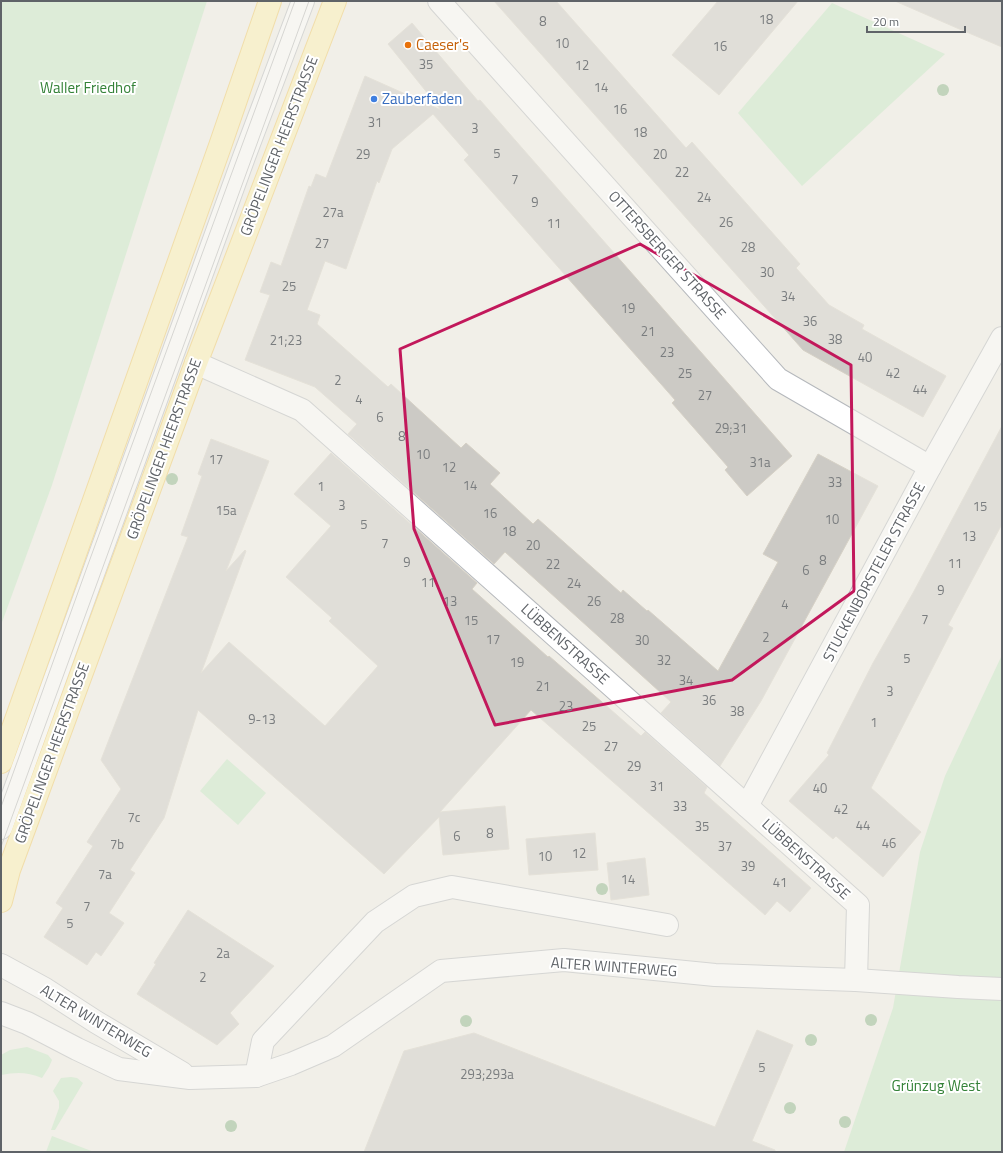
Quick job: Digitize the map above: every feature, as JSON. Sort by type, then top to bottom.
[{"type":"main road","points":[[1,762],[215,161],[270,1]]},
{"type":"main road","name":"GRÖPELINGER HEERSTRASSE","points":[[1,900],[9,870],[196,363],[335,1]]},
{"type":"street","points":[[1,828],[239,172],[303,1]]},
{"type":"street","name":"OTTERSBERGER STRASSE","points":[[440,1],[778,379],[930,467]]},
{"type":"street","name":"STUCKENBORSTELER STRASSE","points":[[747,806],[930,467],[1002,338]]},
{"type":"street","name":"LÜBBENSTRASSE","points":[[196,363],[302,410],[858,905],[856,980]]},
{"type":"street","points":[[256,1076],[263,1041],[375,922],[414,896],[452,887],[667,925]]},
{"type":"street","name":"ALTER WINTERWEG","points":[[1,1013],[27,1023],[119,1069],[190,1078],[256,1076],[333,1046],[441,971],[564,960],[715,975],[856,980],[1002,989]]},
{"type":"street","name":"ALTER WINTERWEG","points":[[1,965],[45,989],[96,1022],[190,1078]]},
{"type":"highlighted area","points":[[640,244],[851,365],[854,591],[732,680],[495,725],[414,529],[400,349]]},
{"type":"green space","name":"Waller Friedhof","points":[[1,1],[207,1],[52,485],[1,625]]},
{"type":"green space","points":[[832,3],[945,54],[802,186],[738,113]]},
{"type":"green space","name":"Grünzug West","points":[[1002,655],[1002,1152],[844,1152],[893,1008],[920,852],[945,776]]},
{"type":"green space","points":[[227,759],[266,793],[238,825],[200,791]]},
{"type":"green space","points":[[27,1047],[48,1055],[52,1060],[42,1078],[22,1073],[1,1075],[1,1055],[10,1050]]},
{"type":"green space","points":[[61,1078],[77,1078],[83,1083],[55,1130],[51,1130],[59,1108],[59,1101],[53,1091]]},
{"type":"green space","points":[[52,1136],[94,1152],[46,1152]]},
{"type":"building","points":[[494,1],[556,1],[686,148],[692,142],[800,264],[796,268],[829,305],[864,325],[862,329],[946,376],[923,417],[803,350]]},
{"type":"building","points":[[718,1],[798,1],[719,95],[672,55]]},
{"type":"building","points":[[895,1],[1002,1],[1002,47],[957,28]]},
{"type":"building","points":[[412,23],[478,101],[480,100],[792,456],[747,496],[725,470],[728,467],[672,403],[675,400],[464,160],[469,155],[433,114],[392,149],[379,183],[377,181],[346,269],[325,261],[307,310],[320,315],[317,324],[388,387],[391,384],[461,448],[466,443],[500,473],[490,484],[533,524],[538,519],[621,593],[623,590],[647,611],[648,610],[718,671],[778,562],[763,554],[818,454],[878,486],[761,701],[720,766],[661,713],[671,702],[505,552],[494,564],[348,434],[357,424],[315,387],[245,360],[270,295],[260,292],[271,262],[281,266],[309,186],[311,187],[316,174],[326,178],[365,76],[441,110],[388,44]]},
{"type":"building","points":[[1002,426],[1002,524],[948,625],[953,628],[871,788],[921,832],[883,877],[836,836],[833,839],[789,801],[829,755],[827,753],[873,663],[913,593]]},
{"type":"building","points":[[211,439],[269,461],[226,571],[245,550],[246,551],[201,673],[229,642],[325,726],[378,666],[329,621],[332,618],[286,577],[331,526],[294,494],[331,453],[477,583],[472,589],[548,657],[549,656],[641,736],[645,732],[707,787],[704,793],[811,888],[790,912],[777,901],[765,915],[531,710],[440,812],[505,806],[509,849],[443,855],[439,817],[384,874],[198,710],[164,818],[130,870],[135,873],[109,913],[124,923],[101,956],[96,952],[87,965],[44,937],[63,908],[56,903],[93,846],[87,842],[121,789],[101,760],[188,537],[181,535],[202,476],[198,474]]},
{"type":"building","points":[[595,833],[598,870],[529,875],[526,839]]},
{"type":"building","points":[[645,858],[649,895],[611,900],[607,863]]},
{"type":"building","points":[[188,910],[274,966],[230,1013],[239,1024],[217,1045],[137,994],[156,964],[154,963]]},
{"type":"building","points":[[757,1030],[793,1045],[752,1141],[775,1150],[775,1152],[364,1152],[404,1051],[474,1033],[715,1127]]},
{"type":"tram line","points":[[1,807],[86,570],[295,1]]},
{"type":"tram line","points":[[1,847],[309,1]]},
{"type":"place","name":"Caeser's","points":[[408,45]]},
{"type":"place","name":"Zauberfaden","points":[[374,99]]}]
